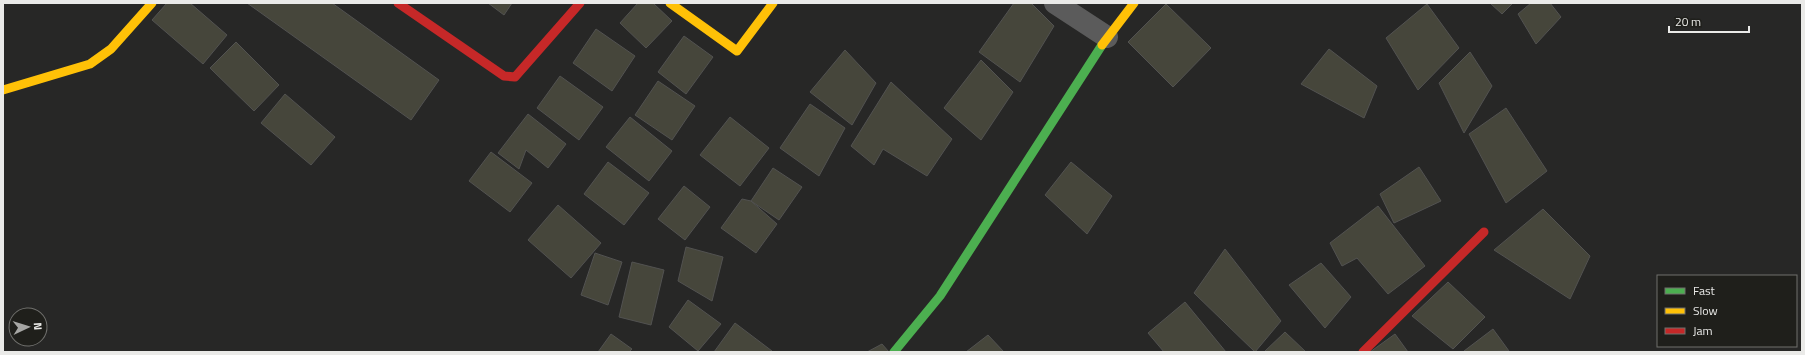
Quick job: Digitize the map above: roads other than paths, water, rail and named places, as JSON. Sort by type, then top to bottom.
[{"type":"street","points":[[3,90],[90,64],[111,49],[152,3]]},
{"type":"street","points":[[398,3],[504,76],[515,77],[580,3]]},
{"type":"street","points":[[670,3],[738,51],[773,3]]},
{"type":"street","points":[[1055,3],[1107,37]]},
{"type":"street","points":[[894,352],[940,296],[1107,37],[1134,3]]},
{"type":"street","points":[[1363,352],[1484,232]]}]
